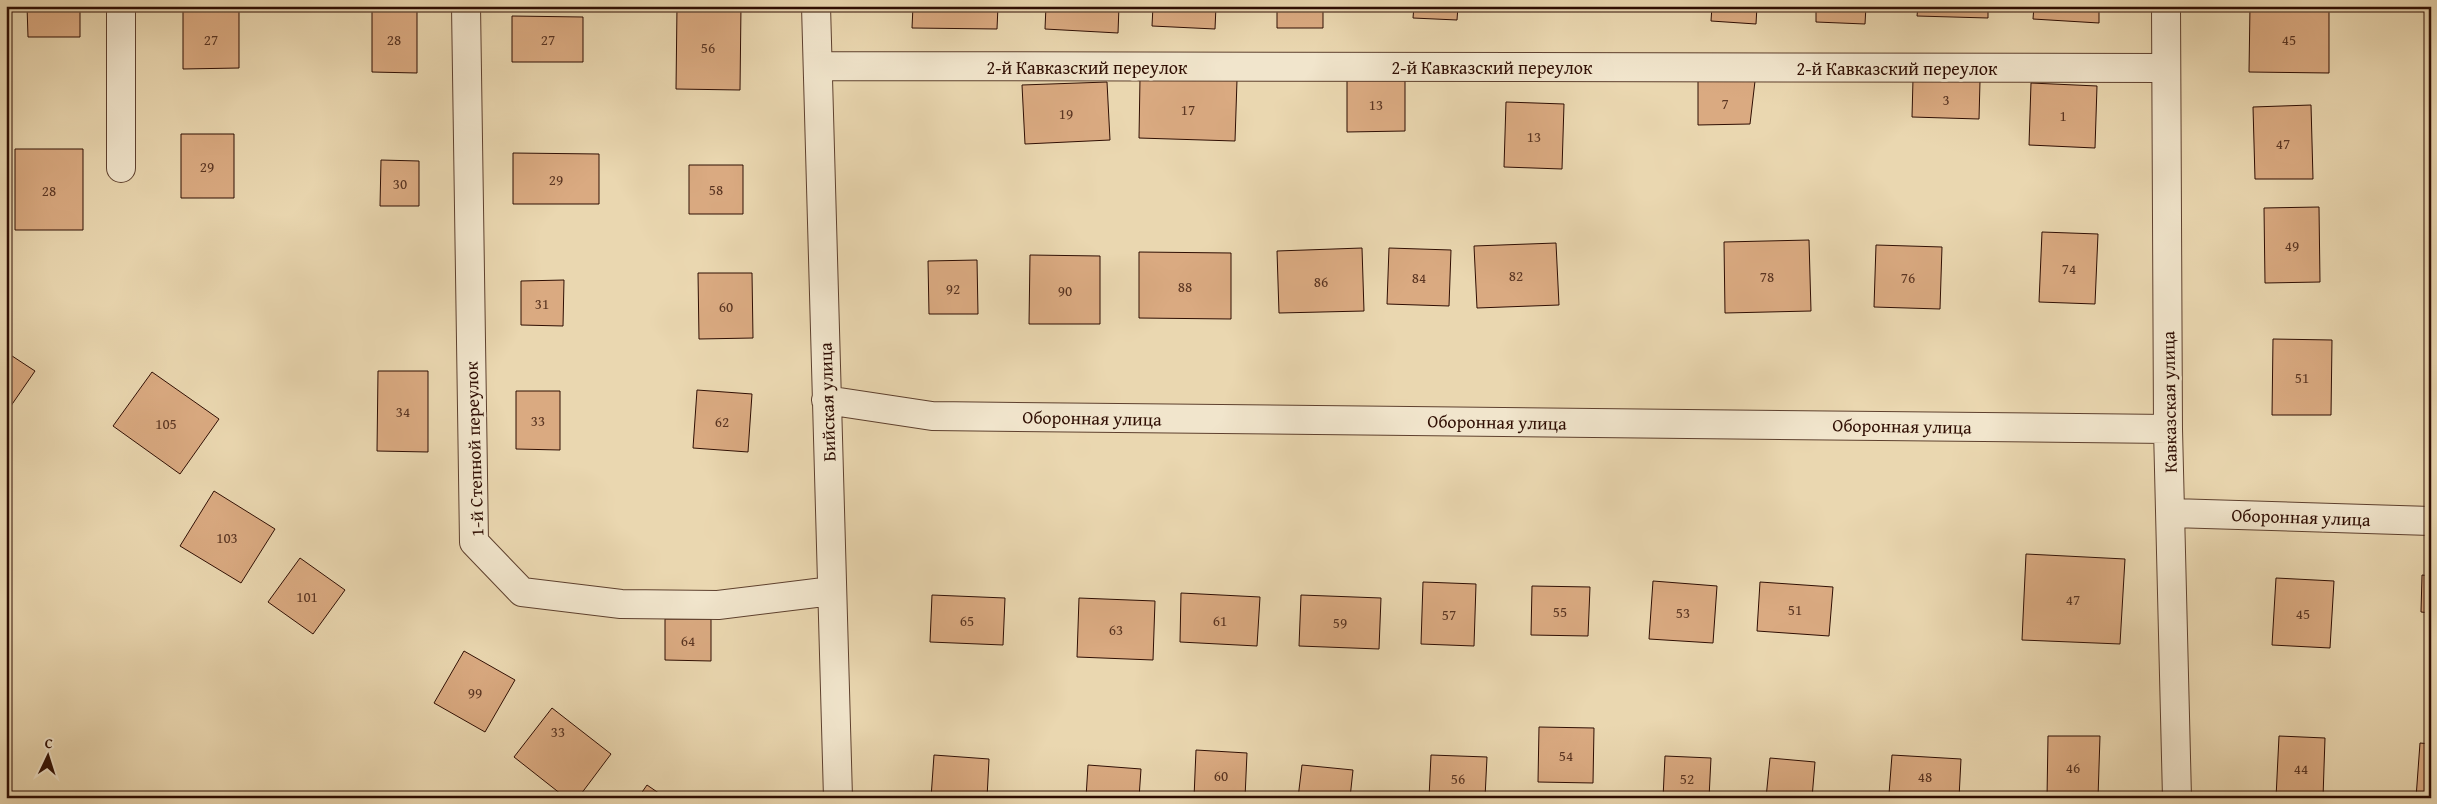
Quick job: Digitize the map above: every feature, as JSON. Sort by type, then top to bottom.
[{"type":"street","points":[[121,168],[122,6]]},
{"type":"street","name":"1-й Степной переулок","points":[[466,6],[474,542],[522,592],[621,604],[718,605],[832,591]]},
{"type":"street","name":"Бийская улица","points":[[816,6],[838,798]]},
{"type":"street","name":"Кавказская улица","points":[[2166,6],[2168,429],[2172,513],[2178,798]]},
{"type":"street","name":"2-й Кавказский переулок","points":[[818,66],[2166,68]]},
{"type":"street","name":"Оборонная улица","points":[[826,400],[932,416],[2168,429]]},
{"type":"street","name":"Оборонная улица","points":[[2172,513],[2431,521]]},
{"type":"building","points":[[27,6],[80,6],[80,37],[28,37]]},
{"type":"building","points":[[372,6],[417,6],[417,73],[372,72]]},
{"type":"building","points":[[677,6],[741,6],[740,90],[676,89]]},
{"type":"building","points":[[913,6],[998,6],[997,29],[912,28]]},
{"type":"building","points":[[1046,6],[1119,6],[1118,33],[1045,29]]},
{"type":"building","points":[[1153,6],[1216,6],[1215,29],[1152,26]]},
{"type":"building","points":[[1277,6],[1323,6],[1323,28],[1277,28]]},
{"type":"building","points":[[1414,6],[1458,6],[1457,20],[1413,18]]},
{"type":"building","points":[[1712,6],[1757,6],[1756,24],[1711,21]]},
{"type":"building","points":[[1816,6],[1866,6],[1865,24],[1816,22]]},
{"type":"building","points":[[1918,6],[1988,6],[1988,18],[1917,16]]},
{"type":"building","points":[[2034,6],[2099,6],[2099,23],[2033,19]]},
{"type":"building","points":[[2250,6],[2329,6],[2329,73],[2249,72]]},
{"type":"building","points":[[183,10],[239,10],[239,68],[183,69]]},
{"type":"building","points":[[512,16],[583,17],[583,62],[512,62]]},
{"type":"building","points":[[1347,76],[1405,76],[1405,131],[1347,132]]},
{"type":"building","points":[[1140,78],[1237,80],[1235,141],[1139,138]]},
{"type":"building","points":[[1698,79],[1755,81],[1750,124],[1698,125]]},
{"type":"building","points":[[1913,79],[1980,81],[1979,119],[1912,117]]},
{"type":"building","points":[[1107,82],[1110,140],[1025,144],[1022,85]]},
{"type":"building","points":[[2031,83],[2097,86],[2095,148],[2029,145]]},
{"type":"building","points":[[1506,102],[1564,104],[1562,169],[1504,167]]},
{"type":"building","points":[[2311,105],[2313,179],[2255,179],[2253,107]]},
{"type":"building","points":[[181,134],[234,134],[234,198],[181,198]]},
{"type":"building","points":[[15,149],[83,149],[83,230],[15,230]]},
{"type":"building","points":[[513,153],[599,154],[599,204],[513,204]]},
{"type":"building","points":[[381,160],[419,161],[419,206],[380,206]]},
{"type":"building","points":[[689,165],[743,165],[743,214],[689,214]]},
{"type":"building","points":[[2319,207],[2320,282],[2265,283],[2264,208]]},
{"type":"building","points":[[2042,232],[2098,234],[2095,304],[2039,302]]},
{"type":"building","points":[[1809,240],[1811,311],[1725,313],[1724,242]]},
{"type":"building","points":[[1556,243],[1559,305],[1477,308],[1474,246]]},
{"type":"building","points":[[1876,245],[1942,247],[1940,309],[1874,307]]},
{"type":"building","points":[[1362,248],[1364,311],[1279,313],[1277,251]]},
{"type":"building","points":[[1389,248],[1451,250],[1449,306],[1387,304]]},
{"type":"building","points":[[1139,252],[1231,253],[1231,319],[1139,318]]},
{"type":"building","points":[[1030,255],[1100,256],[1100,324],[1029,324]]},
{"type":"building","points":[[977,260],[978,314],[929,314],[928,261]]},
{"type":"building","points":[[698,273],[752,273],[753,338],[699,339]]},
{"type":"building","points":[[564,280],[563,326],[521,325],[521,281]]},
{"type":"building","points":[[2273,339],[2332,340],[2331,415],[2272,415]]},
{"type":"building","points":[[6,352],[35,371],[6,413]]},
{"type":"building","points":[[378,371],[428,371],[428,452],[377,451]]},
{"type":"building","points":[[152,372],[219,419],[180,474],[113,426]]},
{"type":"building","points":[[697,390],[752,394],[748,452],[693,448]]},
{"type":"building","points":[[516,391],[560,391],[560,450],[516,449]]},
{"type":"building","points":[[214,491],[275,529],[241,583],[180,546]]},
{"type":"building","points":[[2026,554],[2125,559],[2120,644],[2022,640]]},
{"type":"building","points":[[300,558],[345,590],[313,634],[268,602]]},
{"type":"building","points":[[2422,575],[2431,576],[2431,613],[2421,612]]},
{"type":"building","points":[[2276,578],[2334,581],[2330,648],[2272,645]]},
{"type":"building","points":[[1653,581],[1717,586],[1713,643],[1649,639]]},
{"type":"building","points":[[1423,582],[1476,584],[1474,646],[1421,644]]},
{"type":"building","points":[[1760,582],[1833,587],[1829,636],[1757,631]]},
{"type":"building","points":[[1532,586],[1590,587],[1588,636],[1531,635]]},
{"type":"building","points":[[1181,593],[1260,597],[1257,646],[1180,642]]},
{"type":"building","points":[[932,595],[1005,598],[1003,645],[930,642]]},
{"type":"building","points":[[1301,595],[1381,598],[1379,649],[1299,646]]},
{"type":"building","points":[[1079,598],[1155,601],[1153,660],[1077,657]]},
{"type":"building","points":[[665,619],[711,619],[711,661],[665,660]]},
{"type":"building","points":[[464,651],[515,680],[485,732],[434,703]]},
{"type":"building","points":[[552,708],[611,754],[578,798],[566,798],[514,757]]},
{"type":"building","points":[[1539,727],[1594,728],[1593,783],[1538,782]]},
{"type":"building","points":[[2048,736],[2100,736],[2098,798],[2047,798]]},
{"type":"building","points":[[2279,736],[2325,738],[2323,798],[2276,798]]},
{"type":"building","points":[[2420,743],[2431,744],[2431,798],[2416,798]]},
{"type":"building","points":[[1196,750],[1247,753],[1245,798],[1194,798]]},
{"type":"building","points":[[934,755],[989,759],[987,798],[931,798]]},
{"type":"building","points":[[1431,755],[1487,757],[1485,798],[1429,798]]},
{"type":"building","points":[[1892,755],[1961,759],[1959,798],[1889,794]]},
{"type":"building","points":[[1665,756],[1711,758],[1709,798],[1663,798]]},
{"type":"building","points":[[1770,758],[1815,762],[1812,798],[1766,798]]},
{"type":"building","points":[[1088,765],[1141,769],[1139,798],[1086,798]]},
{"type":"building","points":[[1302,765],[1353,770],[1350,798],[1298,798]]},
{"type":"building","points":[[647,785],[666,798],[638,798]]}]
